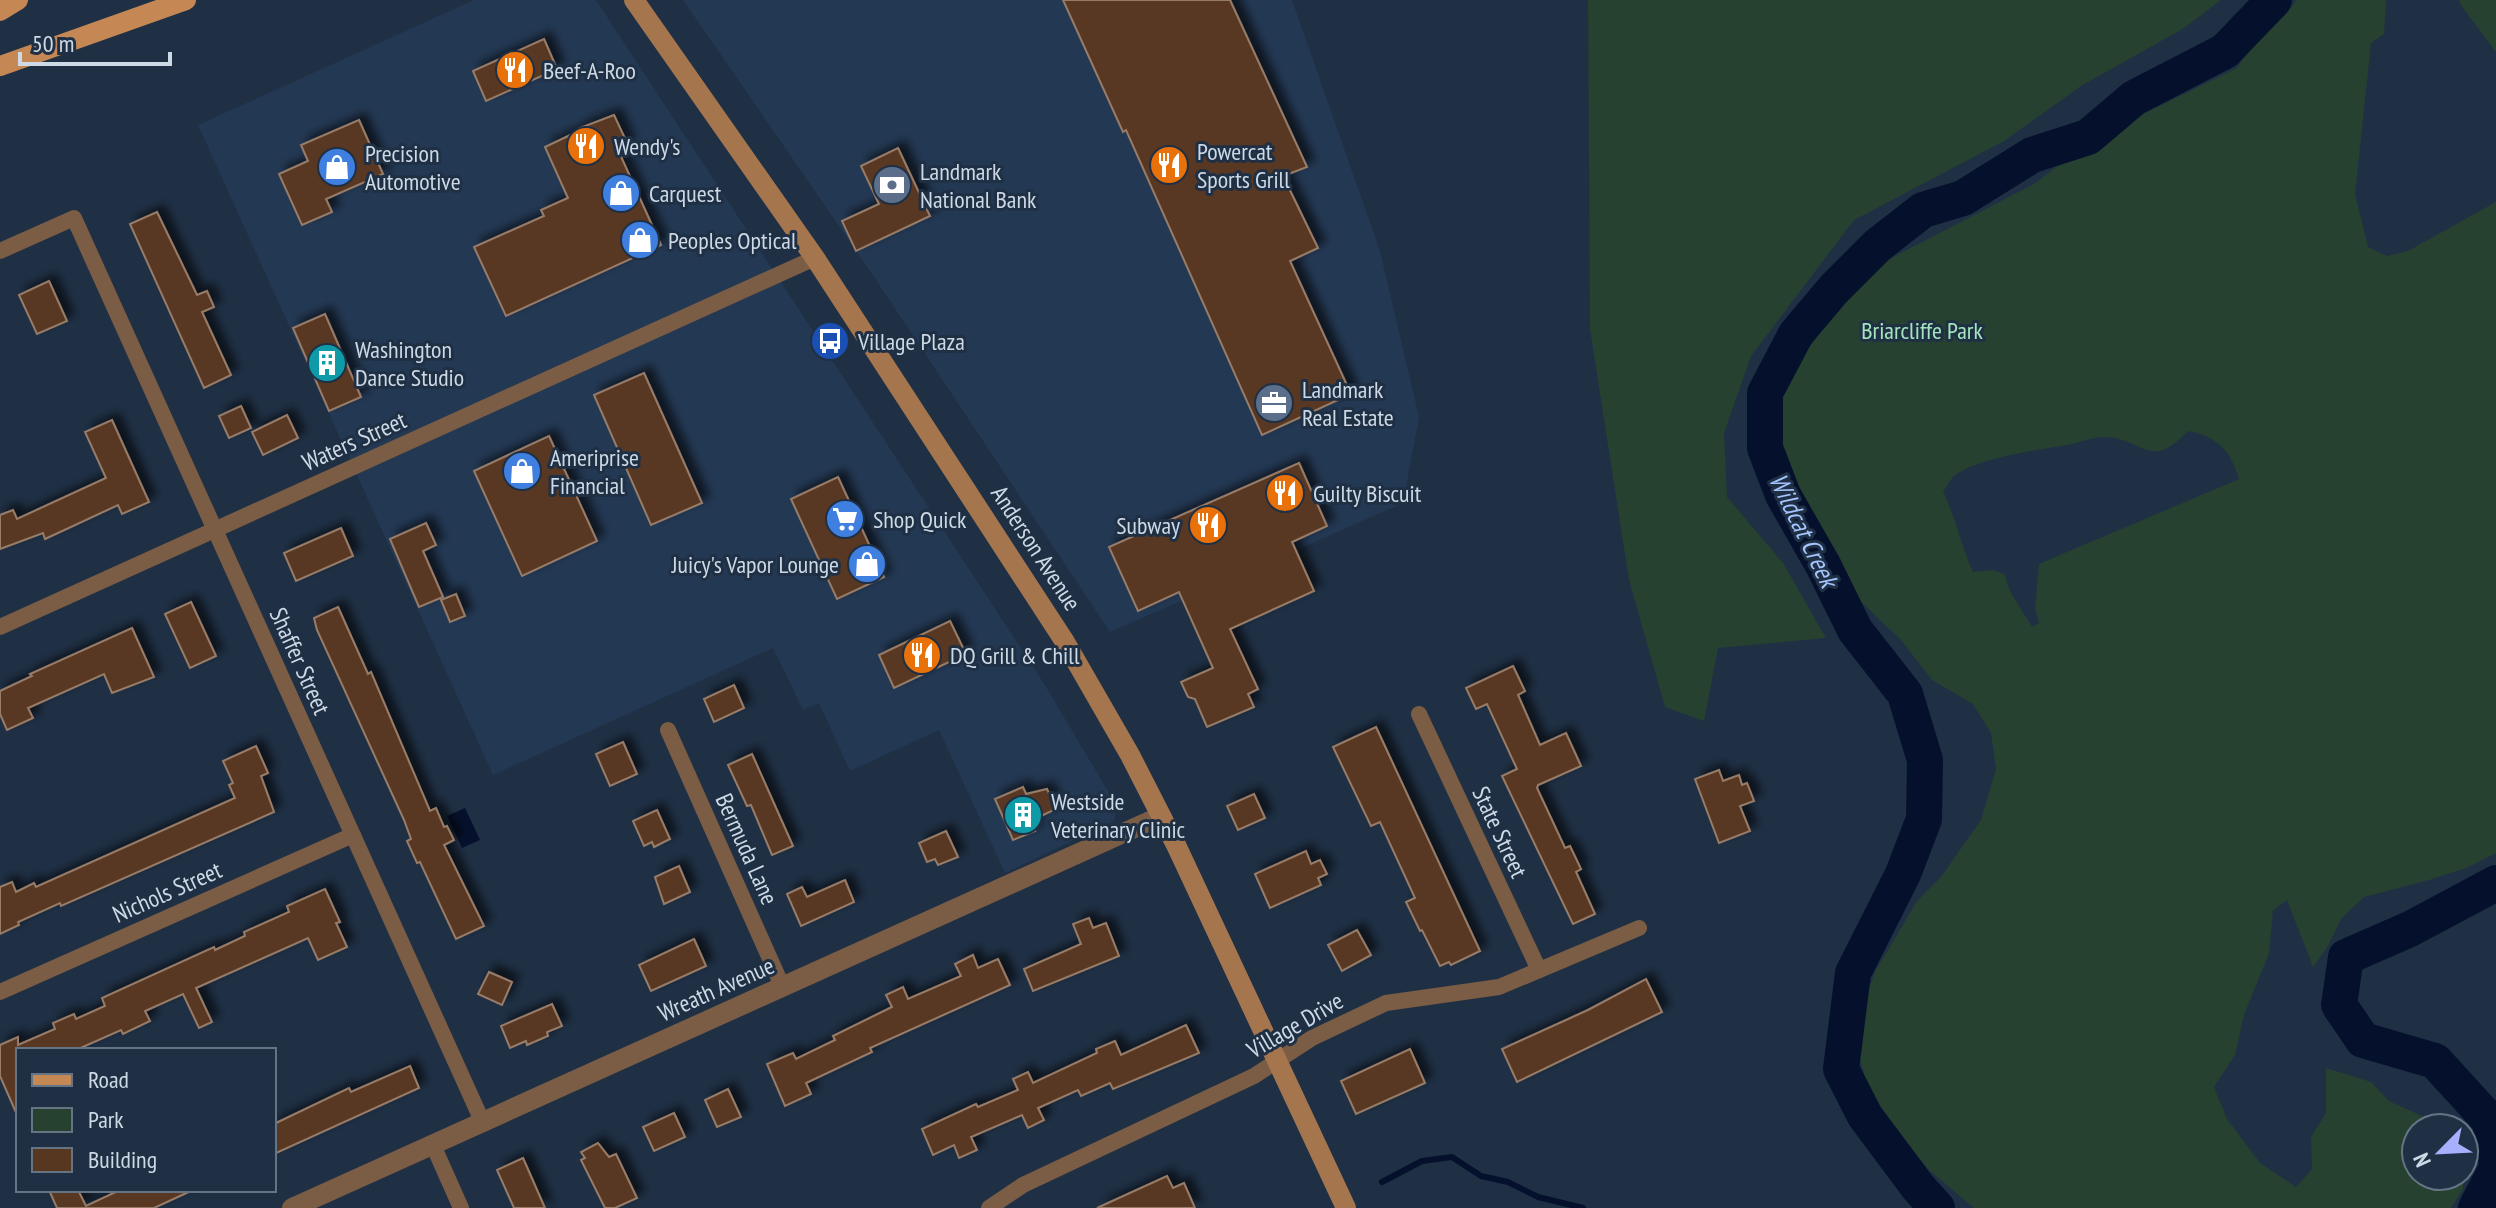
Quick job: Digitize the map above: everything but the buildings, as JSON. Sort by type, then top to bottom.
[{"type":"main road","points":[[0,11],[18,0]]},
{"type":"main road","points":[[0,66],[186,0]]},
{"type":"main road","name":"Anderson Avenue","points":[[634,0],[815,258],[1041,602],[1130,755],[1161,816],[1278,1058],[1346,1208]]},
{"type":"street","name":"Shaffer Street","points":[[0,251],[74,218],[483,1123]]},
{"type":"street","name":"Waters Street","points":[[0,627],[815,258]]},
{"type":"street","name":"State Street","points":[[1419,714],[1539,970]]},
{"type":"street","name":"Bermuda Lane","points":[[668,730],[783,988]]},
{"type":"street","name":"Wreath Avenue","points":[[292,1208],[1161,816]]},
{"type":"street","name":"Nichols Street","points":[[0,992],[353,835]]},
{"type":"street","name":"Village Drive","points":[[989,1208],[1023,1185],[1254,1076],[1312,1038],[1386,1003],[1499,987],[1639,928]]},
{"type":"street","points":[[433,1145],[461,1208]]},
{"type":"shaded area","points":[[474,0],[596,0],[1043,682],[1117,806],[1114,821],[1005,873],[939,730],[850,771],[819,703],[803,710],[773,648],[493,775],[198,125]]},
{"type":"shaded area","points":[[683,0],[1292,0],[1380,251],[1419,417],[1403,503],[1110,632],[868,268]]},
{"type":"shaded area","points":[[465,808],[480,840],[462,848],[447,816]]},
{"type":"green space","points":[[1588,0],[2221,0],[2184,28],[2081,86],[2004,141],[1854,220],[1751,356],[1724,433],[1727,497],[1783,563],[1826,638],[1718,648],[1704,721],[1665,707],[1629,580],[1590,329]]},
{"type":"green space","name":"Briarcliffe Park","points":[[2297,0],[2386,0],[2384,34],[2371,43],[2355,194],[2368,247],[2387,256],[2408,251],[2496,202],[2496,853],[2466,868],[2364,897],[2341,919],[2313,967],[2287,900],[2273,910],[2269,953],[2244,1015],[2235,1055],[2214,1087],[2227,1119],[2260,1163],[2296,1187],[2312,1169],[2311,1137],[2326,1113],[2326,1068],[2371,1082],[2389,1101],[2413,1112],[2400,1112],[2400,1192],[2461,1192],[2451,1208],[1974,1208],[1929,1170],[1869,1092],[1858,1052],[1859,1019],[1875,972],[1917,901],[1941,877],[1981,820],[1996,769],[1991,733],[1973,704],[1932,680],[1901,640],[1858,599],[1836,553],[1818,529],[1812,530],[1784,487],[1779,446],[1782,395],[1798,363],[1866,274],[2034,184],[2081,148],[2125,123],[2237,68]],"holes":[[[2188,431],[2207,437],[2227,453],[2239,479],[2039,564],[2035,609],[2039,623],[2032,627],[2011,593],[2004,574],[1993,570],[1973,572],[1943,492],[1953,477],[1963,470],[2007,456],[2095,438],[2117,439],[2155,451],[2175,443]]]},
{"type":"green space","points":[[2459,0],[2496,0],[2496,52],[2460,4]]},
{"type":"waterway","name":"Wildcat Creek","points":[[1937,1208],[1865,1116],[1841,1069],[1853,973],[1903,874],[1924,819],[1925,760],[1905,694],[1855,630],[1783,495],[1765,448],[1765,393],[1796,334],[1834,289],[1878,245],[1923,210],[1963,198],[2032,155],[2088,137],[2134,98],[2225,51],[2274,0]]},
{"type":"waterway","name":"Wildcat Creek","points":[[2496,883],[2410,929],[2346,957],[2339,1005],[2363,1040],[2435,1061],[2490,1121],[2496,1159]]},
{"type":"waterway","points":[[1382,1182],[1422,1161],[1452,1157],[1481,1176],[1508,1182],[1538,1197],[1583,1208]]},
{"type":"waterway","name":"Wildcat Creek","points":[[2476,1208],[2496,1170]]},
{"type":"place","name":"Beef-A-Roo","points":[[515,70]]},
{"type":"place","name":"Wendy's","points":[[586,146]]},
{"type":"place","name":"Powercat Sports Grill","points":[[1169,165]]},
{"type":"place","name":"Precision Automotive","points":[[337,167]]},
{"type":"place","name":"Landmark National Bank","points":[[892,185]]},
{"type":"place","name":"Carquest","points":[[621,193]]},
{"type":"place","name":"Peoples Optical","points":[[640,240]]},
{"type":"place","name":"Village Plaza","points":[[830,341]]},
{"type":"place","name":"Washington Dance Studio","points":[[327,363]]},
{"type":"place","name":"Landmark Real Estate","points":[[1274,403]]},
{"type":"place","name":"Ameriprise Financial","points":[[522,471]]},
{"type":"place","name":"Guilty Biscuit","points":[[1285,493]]},
{"type":"place","name":"Shop Quick","points":[[845,519]]},
{"type":"place","name":"Subway","points":[[1208,525]]},
{"type":"place","name":"Juicy's Vapor Lounge","points":[[867,564]]},
{"type":"place","name":"DQ Grill & Chill","points":[[922,655]]},
{"type":"place","name":"Westside Veterinary Clinic","points":[[1023,815]]}]
